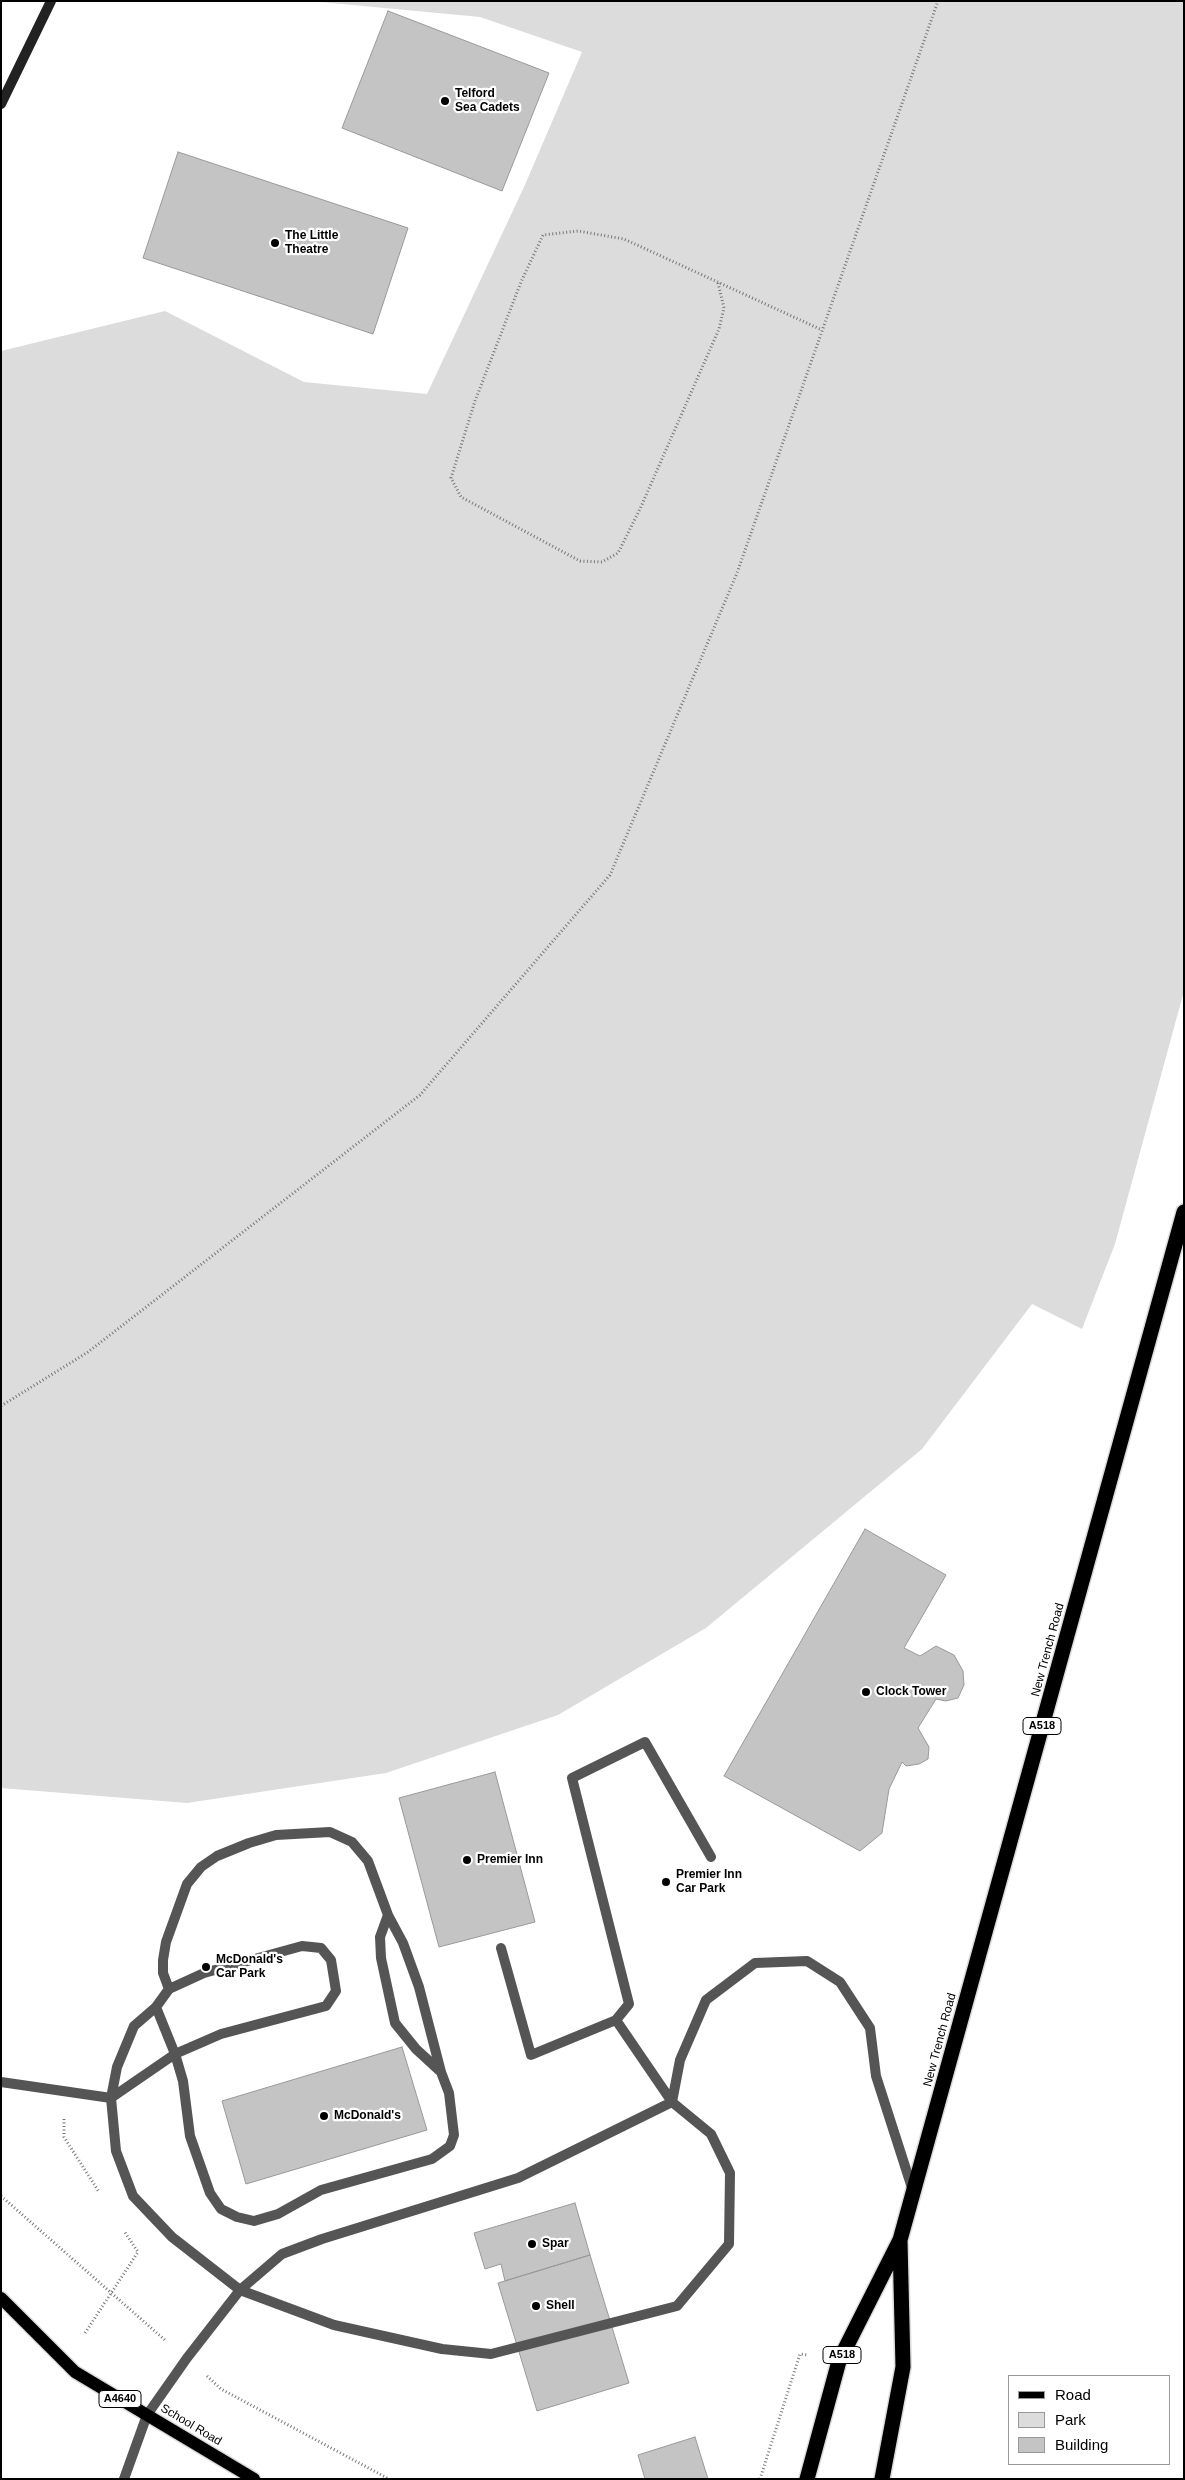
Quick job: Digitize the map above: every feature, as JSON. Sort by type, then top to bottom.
[{"type":"highway","name":"New Trench Road","points":[[807,2479],[839,2361],[900,2240],[914,2193],[1184,1212]]},
{"type":"highway","name":"New Trench Road","points":[[882,2479],[903,2367],[900,2240]]},
{"type":"main road","name":"School Road","points":[[1,2298],[75,2372],[254,2479]]},
{"type":"street","points":[[1,104],[51,1]]},
{"type":"street","points":[[501,1948],[531,2055],[616,2020],[629,2004],[572,1778],[645,1742],[711,1857]]},
{"type":"street","points":[[156,2007],[184,2081],[190,2136],[210,2193],[221,2209],[237,2217],[254,2221],[278,2214],[321,2190],[432,2159],[450,2146],[454,2135],[449,2093],[420,1987],[403,1943],[388,1915],[368,1861],[352,1842],[330,1832],[276,1835],[249,1842],[217,1856],[201,1867],[187,1884],[166,1942],[163,1973],[169,1990]]},
{"type":"street","points":[[388,1915],[380,1937],[381,1958],[395,2023],[416,2049],[442,2072]]},
{"type":"street","points":[[1,2082],[111,2098],[175,2054],[221,2034],[326,2006],[336,1991],[331,1960],[321,1948],[302,1946],[204,1973],[169,1990],[156,2007],[134,2026],[117,2067],[111,2098],[116,2151],[132,2196],[172,2237],[240,2290],[334,2325],[442,2349],[491,2354],[677,2306],[729,2244],[730,2173],[711,2134],[672,2102],[616,2020]]},
{"type":"street","points":[[672,2102],[680,2060],[706,2000],[755,1963],[807,1961],[840,1982],[870,2028],[876,2076],[914,2193]]},
{"type":"street","points":[[124,2479],[147,2416],[187,2358],[240,2290],[282,2254],[322,2239],[518,2178],[672,2102]]},
{"type":"path","points":[[1,1406],[88,1352],[420,1095],[610,875],[737,573],[938,1]]},
{"type":"path","points":[[718,283],[724,308],[719,329],[640,509],[618,553],[602,562],[580,561],[461,497],[452,478],[475,401],[521,282],[543,235],[578,232],[624,239],[822,330]]},
{"type":"path","points":[[65,2092],[64,2137],[101,2194]]},
{"type":"path","points":[[1,2196],[163,2340]]},
{"type":"path","points":[[85,2333],[138,2252],[122,2228]]},
{"type":"path","points":[[760,2479],[800,2354],[810,2355]]},
{"type":"path","points":[[221,2389],[389,2479]]},
{"type":"green space","points":[[310,1],[1184,1],[1184,991],[1115,1244],[1082,1329],[1032,1304],[922,1449],[706,1628],[558,1715],[386,1773],[187,1803],[1,1788],[1,351],[165,311],[304,382],[427,394],[524,187],[582,52],[480,17]]},
{"type":"building","name":"Telford Sea Cadets","points":[[388,11],[549,73],[502,191],[342,128]]},
{"type":"building","name":"The Little Theatre","points":[[178,152],[408,228],[373,334],[143,258]]},
{"type":"building","name":"Clock Tower","points":[[865,1529],[946,1575],[904,1648],[920,1656],[936,1646],[954,1655],[963,1671],[964,1685],[958,1698],[946,1701],[936,1699],[918,1728],[929,1747],[928,1759],[919,1764],[906,1766],[902,1762],[889,1789],[882,1833],[860,1851],[724,1776]]},
{"type":"building","name":"Premier Inn","points":[[495,1772],[535,1922],[439,1947],[399,1798]]},
{"type":"building","name":"McDonald's","points":[[402,2047],[427,2130],[246,2184],[222,2101]]},
{"type":"building","name":"Spar","points":[[575,2203],[590,2255],[505,2281],[501,2264],[485,2269],[474,2233]]},
{"type":"building","points":[[590,2255],[629,2383],[537,2411],[498,2283]]},
{"type":"building","points":[[695,2437],[708,2479],[645,2479],[638,2455]]},
{"type":"place","name":"Telford Sea Cadets","points":[[445,101]]},
{"type":"place","name":"The Little Theatre","points":[[275,243]]},
{"type":"place","name":"Clock Tower","points":[[866,1692]]},
{"type":"place","name":"Premier Inn","points":[[467,1860]]},
{"type":"place","name":"Premier Inn Car Park","points":[[666,1882]]},
{"type":"place","name":"McDonald's Car Park","points":[[206,1967]]},
{"type":"place","name":"McDonald's","points":[[324,2116]]},
{"type":"place","name":"Spar","points":[[532,2244]]},
{"type":"place","name":"Shell","points":[[536,2306]]}]
